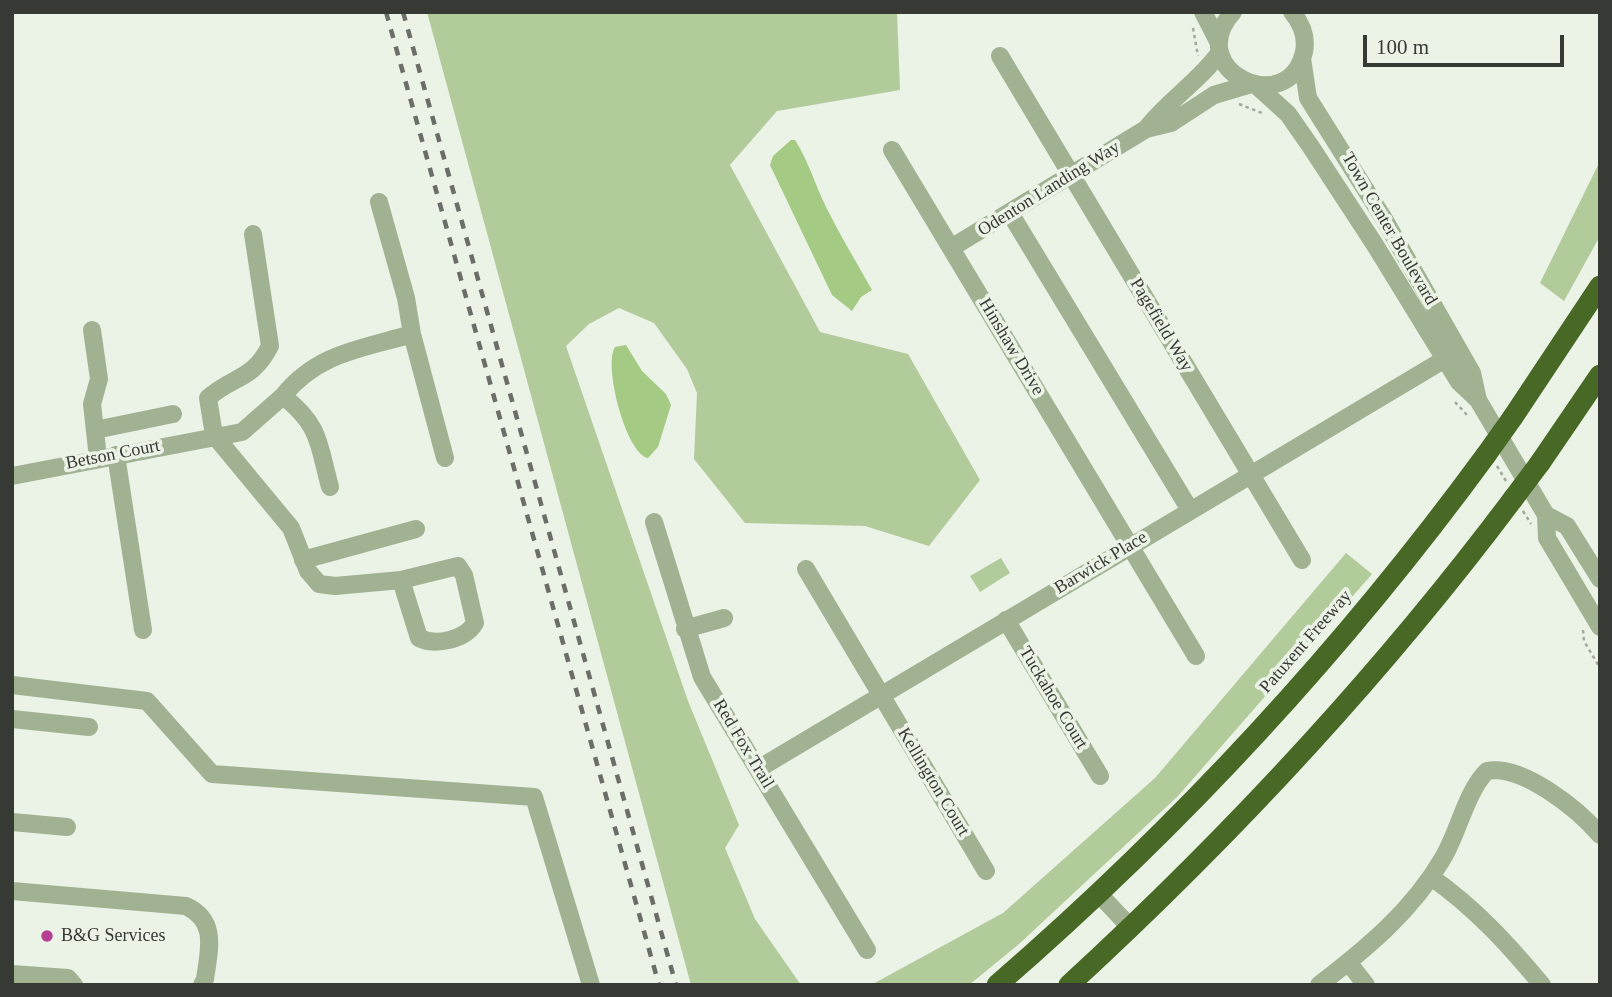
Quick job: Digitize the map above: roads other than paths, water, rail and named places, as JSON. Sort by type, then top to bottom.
[{"type":"highway","name":"Patuxent Freeway","points":[[996,985],[1098,892],[1189,803],[1317,665],[1434,525],[1513,417],[1600,286]]},
{"type":"highway","points":[[1069,985],[1131,928],[1301,754],[1430,605],[1540,463],[1600,375]]},
{"type":"street","points":[[1220,47],[1221,30],[1233,12]]},
{"type":"street","name":"Town Center Boulevard","points":[[1292,12],[1304,35],[1302,58],[1308,98],[1384,219],[1472,373],[1478,400]]},
{"type":"street","name":"Town Center Boulevard","points":[[1198,18],[1220,47],[1228,69],[1253,85],[1288,114],[1311,147],[1459,382],[1478,400],[1546,515],[1547,538],[1600,627]]},
{"type":"street","name":"Odenton Landing Way","points":[[1146,129],[1160,111],[1197,80],[1220,47]]},
{"type":"street","name":"Pagefield Way","points":[[1000,56],[1302,560]]},
{"type":"street","points":[[1253,85],[1277,83],[1288,78],[1302,58]]},
{"type":"street","name":"Odenton Landing Way","points":[[951,248],[1146,129],[1171,123],[1214,95],[1253,85]]},
{"type":"street","name":"Hinshaw Drive","points":[[892,150],[1196,656]]},
{"type":"street","points":[[379,202],[406,298],[412,334],[445,458]]},
{"type":"street","points":[[1010,213],[1190,510]]},
{"type":"street","points":[[253,234],[270,346],[262,361],[249,375],[219,388],[208,398],[214,435],[291,528],[307,571],[318,584],[335,586],[401,580],[449,566],[458,566],[464,575],[475,623],[470,632],[461,637],[429,642],[419,638],[401,580]]},
{"type":"street","points":[[92,330],[99,379],[92,404],[95,430],[107,457],[144,630]]},
{"type":"street","name":"Betson Court","points":[[12,476],[214,435],[242,432],[311,367],[328,359],[412,334]]},
{"type":"street","name":"Barwick Place","points":[[758,769],[1445,359]]},
{"type":"street","points":[[283,396],[305,414],[313,426],[330,487]]},
{"type":"street","points":[[95,430],[173,414]]},
{"type":"street","name":"Town Center Boulevard","points":[[1546,515],[1567,526],[1600,579]]},
{"type":"street","name":"Red Fox Trail","points":[[654,522],[702,677],[867,950]]},
{"type":"street","points":[[303,560],[416,529]]},
{"type":"street","name":"Kellington Court","points":[[806,569],[986,871]]},
{"type":"street","points":[[685,629],[724,618]]},
{"type":"street","name":"Tuckahoe Court","points":[[1006,620],[1100,776]]},
{"type":"street","points":[[12,685],[147,701],[212,774],[534,797],[591,985]]},
{"type":"street","points":[[12,719],[89,727]]},
{"type":"street","points":[[1319,985],[1387,929],[1431,877],[1452,844],[1475,787],[1487,771],[1504,770],[1548,791],[1580,814],[1600,835]]},
{"type":"street","points":[[12,822],[67,827]]},
{"type":"street","points":[[1431,877],[1497,930],[1542,985]]},
{"type":"street","points":[[12,891],[186,906],[197,911],[208,924],[211,940],[202,985]]},
{"type":"street","points":[[1098,892],[1131,928]]},
{"type":"street","points":[[1348,962],[1366,985]]},
{"type":"street","points":[[12,974],[68,978],[74,985]]},
{"type":"railway","points":[[386,12],[659,985]]},
{"type":"railway","points":[[403,12],[676,985]]},
{"type":"place","name":"B&G Services","points":[[47,936]]}]
